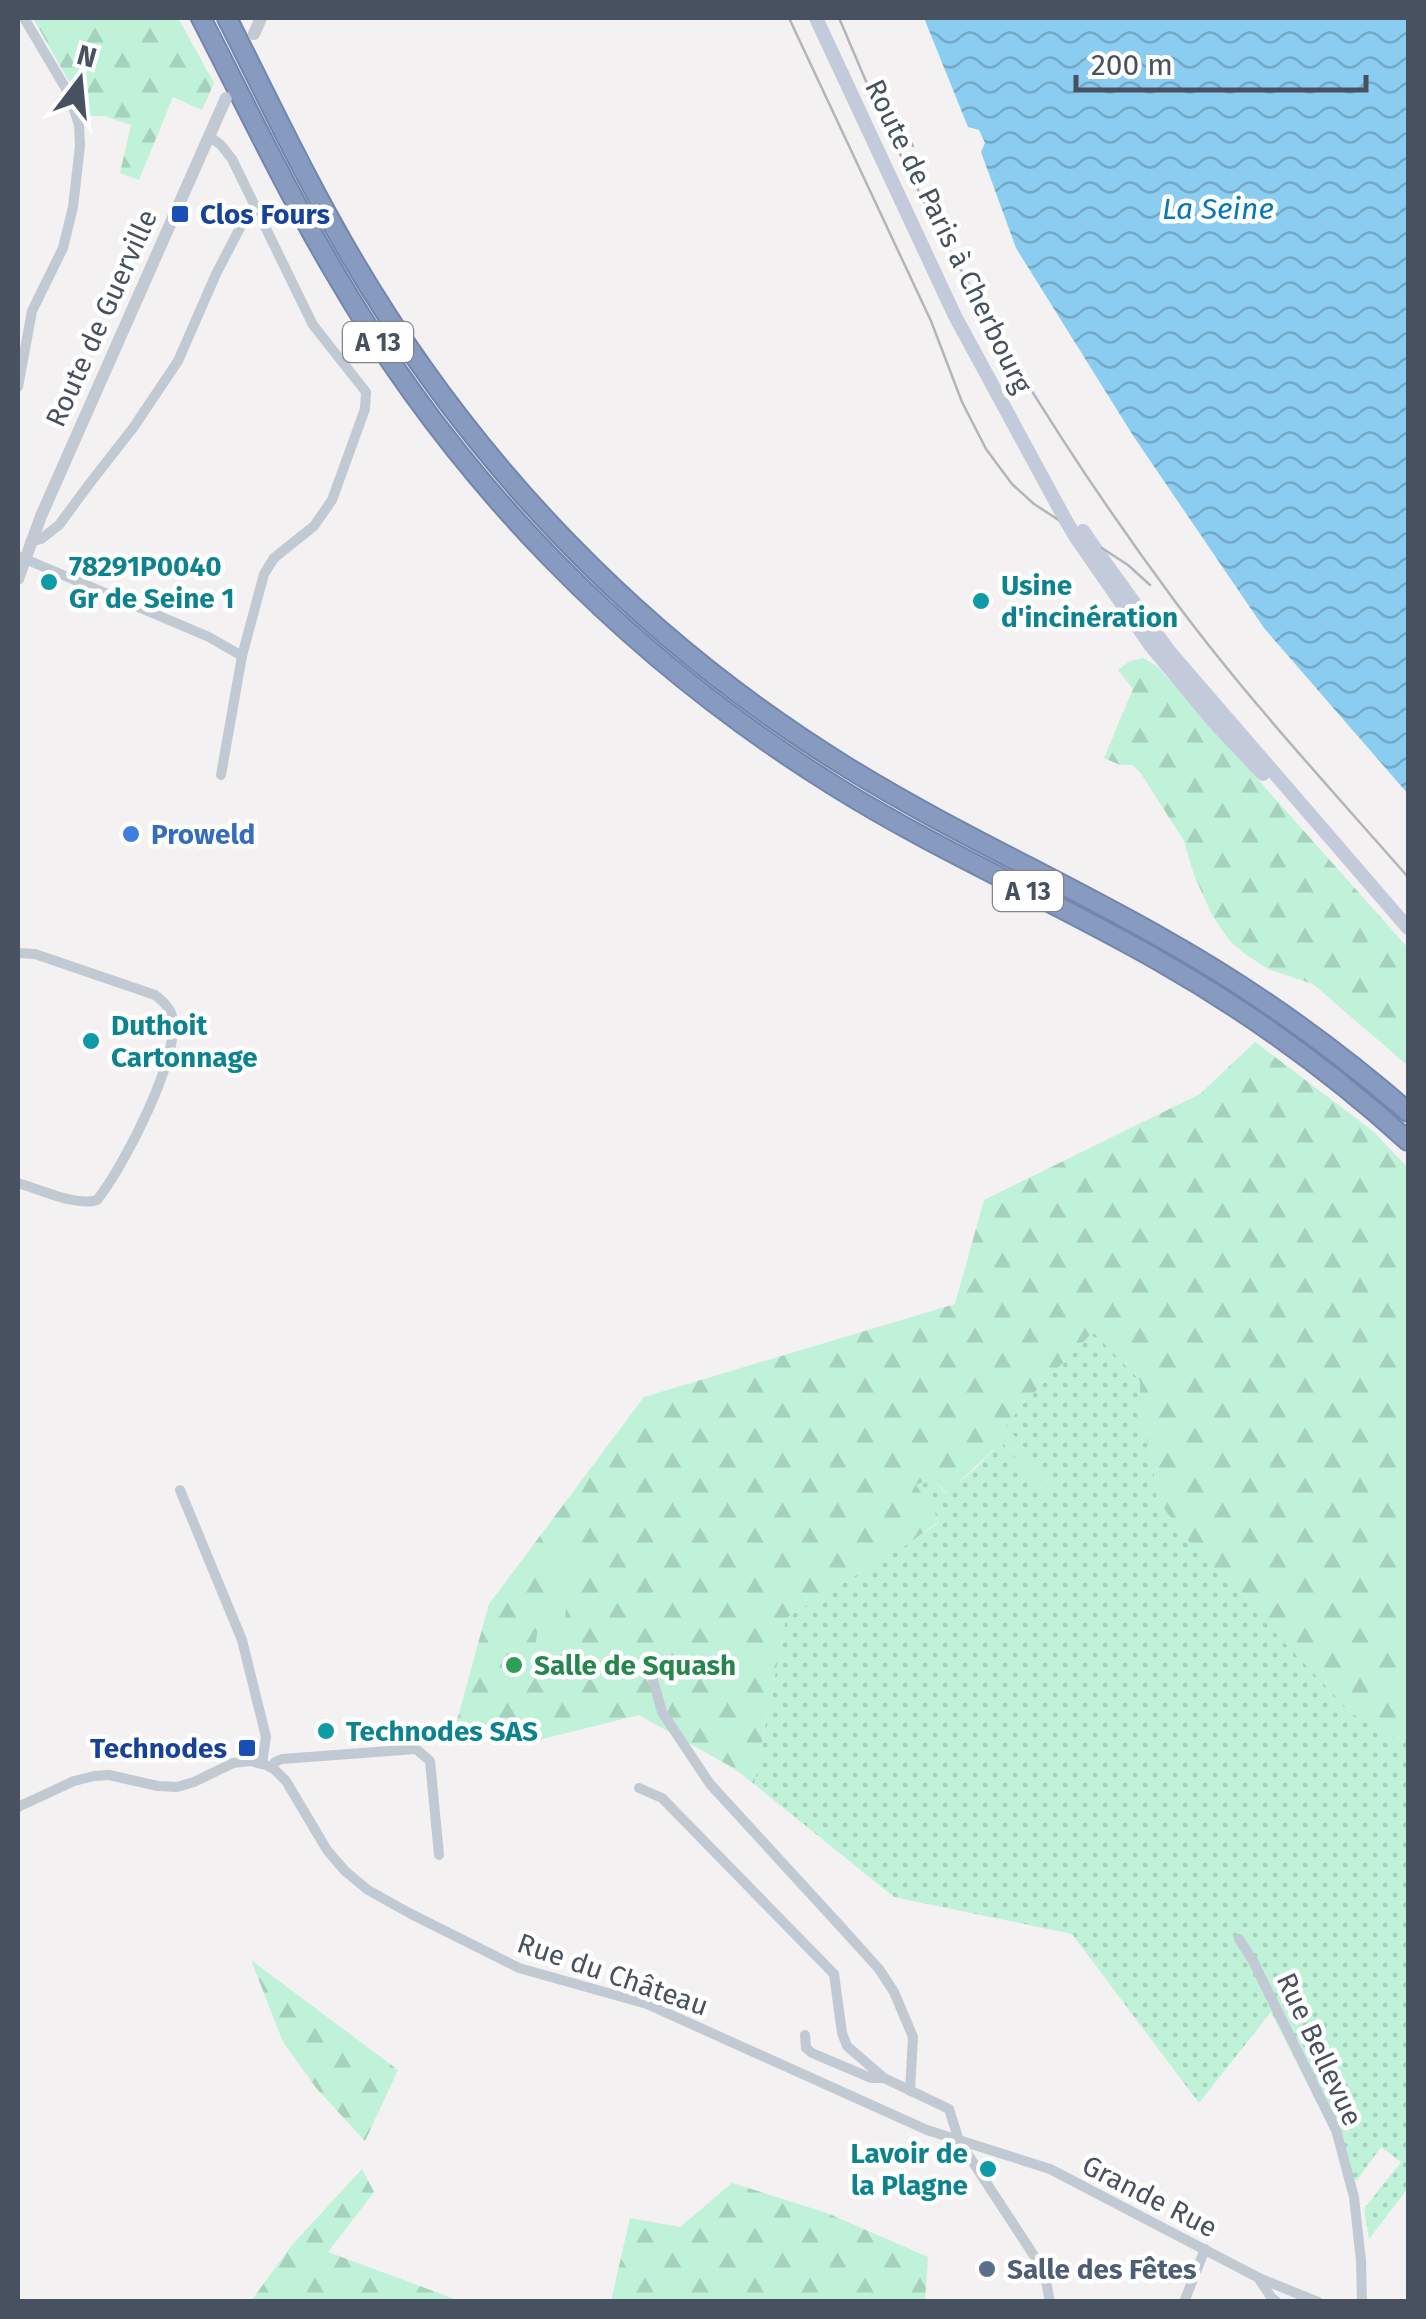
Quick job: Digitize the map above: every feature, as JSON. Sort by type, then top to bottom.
[{"type":"highway","name":"A 13","points":[[201,18],[335,274],[412,393],[479,480],[617,624],[758,736],[832,785],[908,830],[1163,963],[1238,1009],[1316,1064],[1408,1141]]},
{"type":"highway","name":"A 13","points":[[227,18],[352,260],[392,323],[445,400],[496,464],[535,510],[631,606],[769,716],[844,765],[924,812],[1168,941],[1253,993],[1322,1041],[1408,1112]]},
{"type":"main road","name":"Route de Paris à Cherbourg","points":[[816,18],[955,316],[1064,519],[1094,547],[1169,651],[1316,818],[1342,853]]},
{"type":"main road","name":"Route de Paris à Cherbourg","points":[[1042,474],[1151,646],[1214,722],[1342,853],[1408,928]]},
{"type":"street","points":[[18,387],[32,311],[63,248],[73,207],[79,125],[69,94],[24,18]]},
{"type":"street","points":[[254,34],[261,18]]},
{"type":"street","name":"Route de Guerville","points":[[18,579],[21,557],[226,98]]},
{"type":"street","points":[[209,136],[228,152],[313,325],[366,392],[365,409],[332,500],[314,526],[274,558],[264,574],[242,656],[221,776]]},
{"type":"street","points":[[30,542],[41,540],[59,526],[178,361],[242,224]]},
{"type":"street","points":[[21,557],[209,636],[242,656]]},
{"type":"street","points":[[18,953],[34,954],[155,995],[171,1014],[173,1028],[166,1065],[151,1106],[97,1200],[79,1201],[18,1183]]},
{"type":"street","points":[[180,1490],[242,1640],[266,1737],[266,1766]]},
{"type":"street","points":[[650,1669],[662,1712],[710,1784],[879,1969],[894,1992],[913,2037],[910,2091]]},
{"type":"street","points":[[18,1806],[94,1776],[110,1775],[176,1787],[234,1763],[250,1761],[266,1766],[282,1760],[416,1749],[430,1761],[439,1855]]},
{"type":"street","name":"Rue du Château","points":[[266,1766],[282,1775],[344,1871],[368,1890],[411,1914],[519,1968],[661,2009],[959,2141]]},
{"type":"street","points":[[639,1788],[662,1798],[834,1974],[846,2046],[884,2078],[949,2110],[959,2141],[1044,2271],[1050,2302]]},
{"type":"street","name":"Rue Bellevue","points":[[1239,1939],[1254,1961],[1336,2130],[1354,2198],[1362,2302]]},
{"type":"street","points":[[804,2035],[806,2048],[812,2053],[870,2078],[884,2078]]},
{"type":"street","name":"Grande Rue","points":[[959,2141],[1050,2169],[1259,2278],[1318,2302]]},
{"type":"street","points":[[1184,2302],[1205,2249]]},
{"type":"street","points":[[1259,2278],[1276,2302]]},
{"type":"green space","points":[[33,18],[178,18],[214,83],[202,110],[173,97],[139,180],[120,173],[131,125],[105,116],[85,116]]},
{"type":"green space","points":[[1143,658],[1158,667],[1408,948],[1408,1066],[1313,984],[1268,969],[1229,940],[1212,915],[1184,841],[1140,772],[1132,765],[1104,758],[1133,689],[1118,670]]},
{"type":"green space","points":[[1255,1042],[1374,1132],[1408,1168],[1408,1744],[1351,1713],[1190,1543],[1157,1499],[1151,1451],[1141,1425],[1140,1381],[1093,1332],[1006,1426],[1054,1481],[1043,1489],[1002,1442],[947,1493],[931,1478],[916,1485],[940,1521],[786,1618],[754,1784],[735,1769],[639,1715],[534,1741],[456,1724],[489,1604],[644,1397],[955,1304],[984,1200],[1200,1094]]},
{"type":"green space","points":[[1093,1332],[1141,1381],[1141,1425],[1151,1451],[1157,1498],[1351,1713],[1408,1744],[1408,2188],[1369,2239],[1364,2209],[1401,2162],[1381,2147],[1357,2180],[1347,2180],[1334,2137],[1271,2012],[1199,2103],[1072,1934],[894,1897],[754,1784],[786,1618],[940,1522],[915,1485],[931,1478],[946,1493],[1002,1442],[1043,1489],[1053,1481],[1005,1427]]},
{"type":"green space","points":[[559,1536],[584,1542],[571,1593],[546,1587]]},
{"type":"green space","points":[[542,1597],[567,1601],[561,1652],[535,1649]]},
{"type":"green space","points":[[251,1960],[398,2070],[365,2141],[317,2089],[283,2042]]},
{"type":"green space","points":[[362,2169],[374,2192],[328,2252],[460,2301],[251,2301],[292,2245]]},
{"type":"green space","points":[[732,2183],[827,2213],[928,2257],[925,2301],[611,2301],[630,2218],[680,2227]]},
{"type":"water","name":"La Seine","points":[[924,18],[1408,18],[1408,794],[1264,628],[1134,437],[1016,248],[981,152],[985,143],[979,130],[968,127]]},
{"type":"railway","points":[[789,18],[931,321],[962,402],[986,449],[1012,484],[1034,504],[1128,565],[1150,585]]},
{"type":"railway","points":[[839,18],[881,115],[945,241],[1016,365],[1092,484],[1230,672],[1408,877]]},
{"type":"railway","points":[[880,79],[913,146]]},
{"type":"place","name":"Clos Fours","points":[[180,214]]},
{"type":"place","name":"78291P0040 Gr de Seine 1","points":[[49,582]]},
{"type":"place","name":"Usine d'incinération","points":[[981,601]]},
{"type":"place","name":"Proweld","points":[[131,834]]},
{"type":"place","name":"Duthoit Cartonnage","points":[[91,1041]]},
{"type":"place","name":"Salle de Squash","points":[[514,1665]]},
{"type":"place","name":"Technodes SAS","points":[[326,1731]]},
{"type":"place","name":"Technodes","points":[[247,1748]]},
{"type":"place","name":"Lavoir de la Plagne","points":[[988,2169]]},
{"type":"place","name":"Salle des Fêtes","points":[[987,2269]]}]
